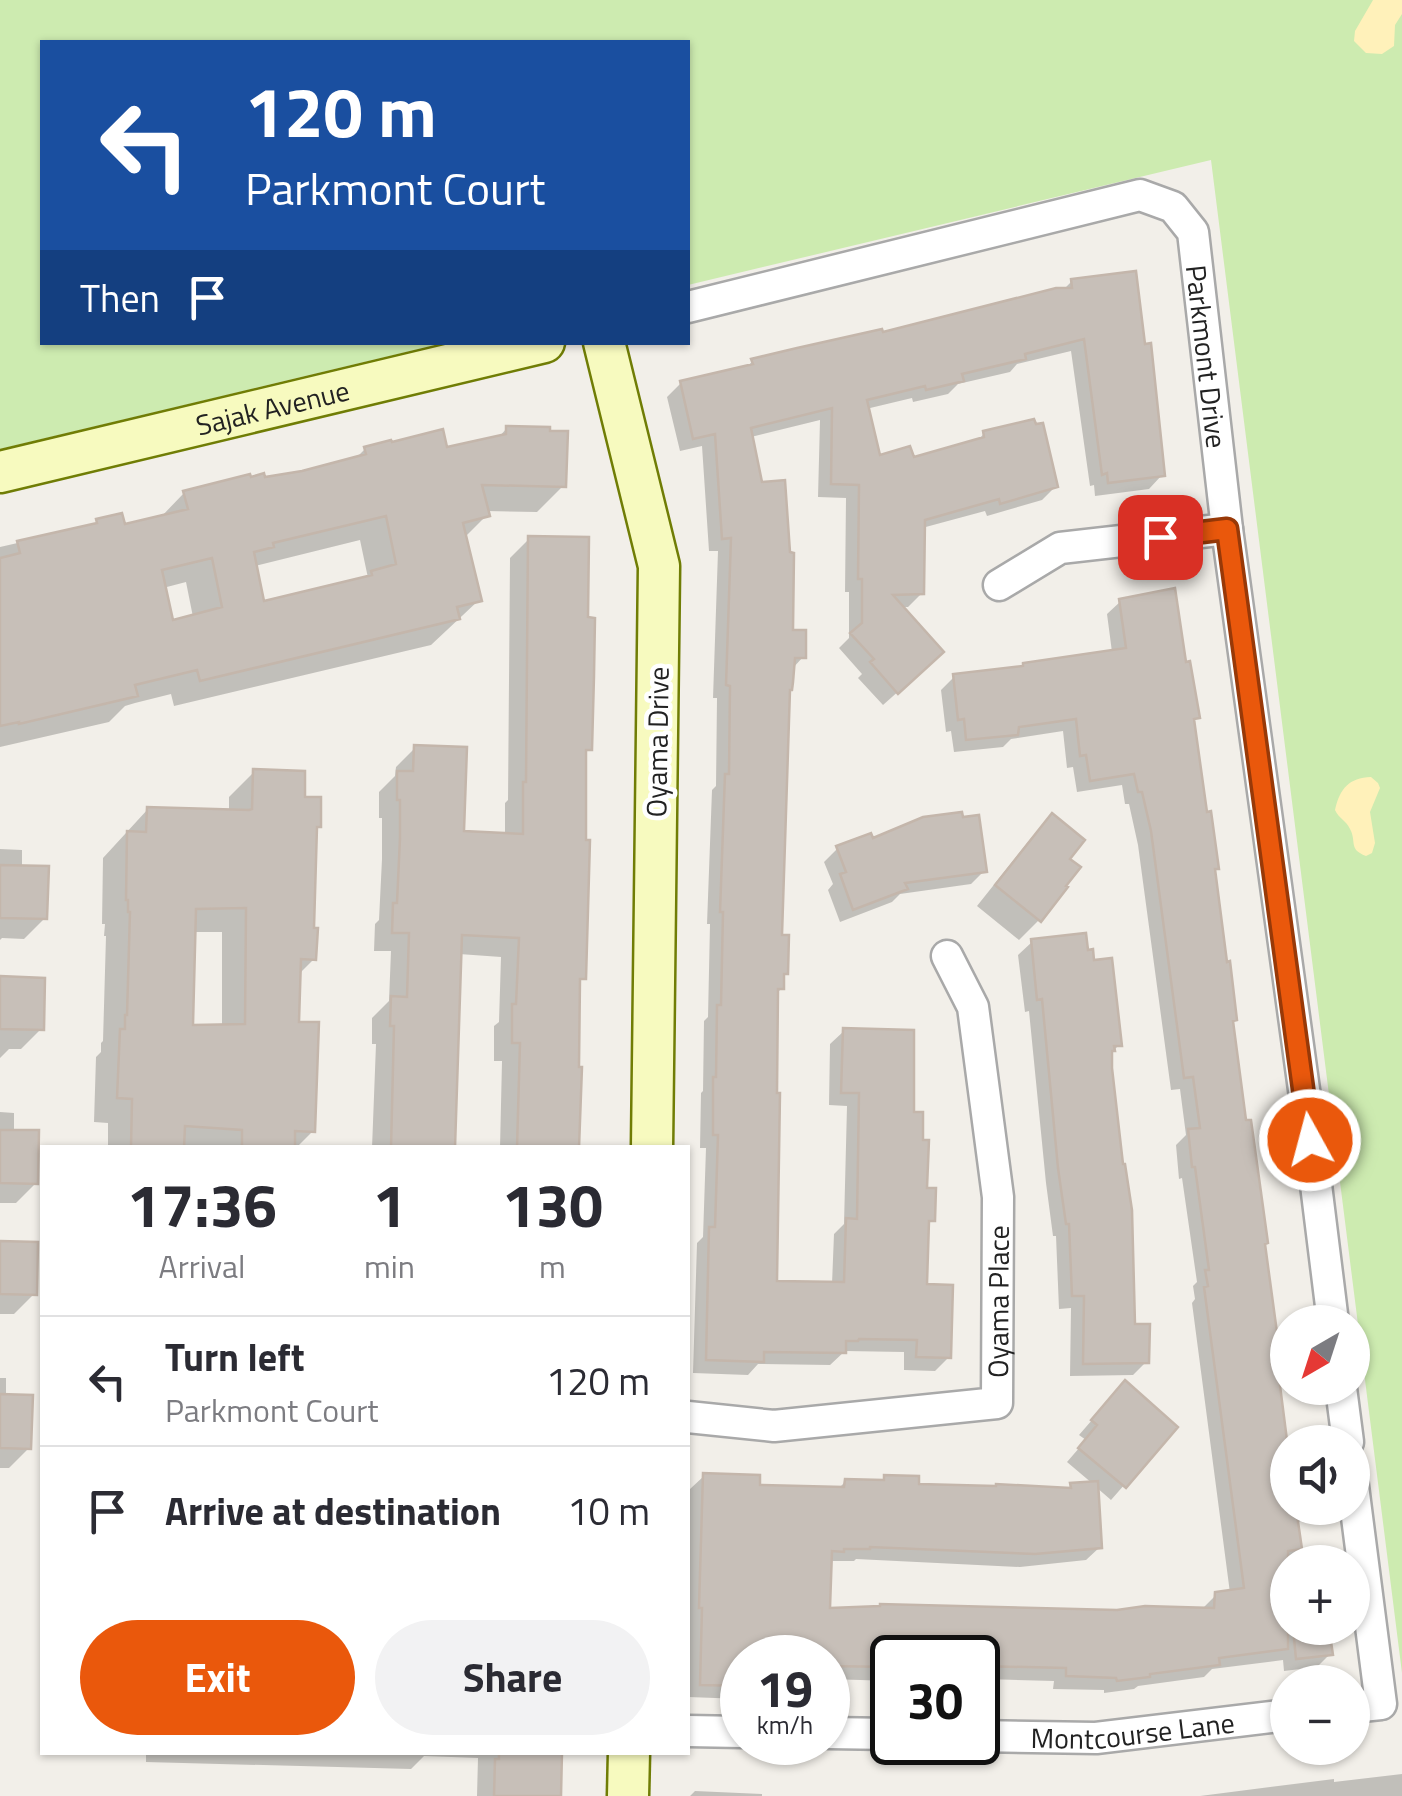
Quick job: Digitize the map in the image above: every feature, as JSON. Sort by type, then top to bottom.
[{"type":"street","name":"Parkmont Drive","points":[[690,307],[1140,195],[1173,207],[1192,232],[1227,529],[1331,1305]]},
{"type":"street","name":"Sajak Avenue","points":[[0,472],[531,345]]},
{"type":"street","name":"Oyama Drive","points":[[605,345],[659,566],[652,1145]]},
{"type":"street","points":[[998,586],[1060,548],[1227,529]]},
{"type":"street","name":"Oyama Place","points":[[690,1417],[774,1426],[997,1404],[998,1197],[972,1007],[947,956]]},
{"type":"street","points":[[1358,1525],[1380,1704],[1370,1705]]},
{"type":"street","name":"Montcourse Lane","points":[[1000,1736],[1096,1738],[1270,1717]]},
{"type":"street","points":[[690,1731],[720,1732]]},
{"type":"street","points":[[628,1796],[629,1755]]},
{"type":"green space","points":[[0,0],[1402,0],[1402,1673],[1368,1405],[1370,1305],[1356,1305],[1211,160],[690,285],[690,40],[40,40],[40,345],[436,345],[0,449]]},
{"type":"sand","points":[[1373,0],[1402,0],[1394,46],[1382,54],[1366,53],[1354,41],[1355,31]]},
{"type":"sand","points":[[1371,777],[1380,788],[1370,812],[1375,843],[1372,853],[1366,856],[1355,848],[1350,829],[1335,810],[1347,786],[1357,779]]},
{"type":"building","points":[[1136,271],[1145,344],[1151,343],[1165,476],[1108,483],[1107,473],[1102,475],[1084,339],[1025,354],[1026,359],[962,374],[964,381],[867,400],[880,455],[910,446],[914,457],[984,437],[983,431],[1034,419],[1036,424],[1043,423],[1058,487],[925,520],[924,594],[893,595],[944,652],[898,694],[850,633],[862,623],[862,579],[858,579],[859,485],[831,484],[832,408],[751,428],[762,482],[785,480],[790,552],[794,553],[793,630],[806,630],[806,658],[795,658],[790,690],[782,935],[789,935],[788,974],[784,974],[784,989],[778,989],[777,1281],[844,1282],[846,1218],[857,1219],[859,1093],[841,1093],[843,1028],[914,1030],[914,1112],[923,1112],[923,1140],[929,1140],[927,1188],[936,1188],[935,1221],[929,1221],[927,1284],[953,1285],[951,1358],[916,1357],[917,1340],[859,1339],[846,1341],[846,1353],[764,1352],[764,1362],[706,1360],[709,1227],[715,1227],[718,1135],[713,1135],[713,1077],[717,1005],[721,1005],[720,912],[725,774],[729,774],[730,686],[726,685],[731,538],[722,539],[715,434],[693,439],[680,381],[753,364],[751,359],[797,348],[882,329],[883,332],[1056,288],[1072,288],[1071,279]]},
{"type":"building","points":[[506,426],[568,431],[566,487],[482,485],[490,516],[463,523],[482,601],[457,607],[460,619],[200,681],[197,670],[135,685],[138,696],[0,726],[0,558],[20,553],[17,541],[97,523],[96,519],[122,513],[125,524],[188,509],[183,491],[250,474],[251,477],[264,473],[265,477],[302,471],[366,454],[364,447],[391,440],[443,429],[447,447],[506,434]],"holes":[[[386,516],[396,564],[371,571],[372,575],[264,601],[254,552],[274,547],[273,543]],[[212,558],[222,607],[173,620],[162,570]]]},
{"type":"building","points":[[528,536],[589,537],[588,617],[595,618],[592,750],[586,750],[586,840],[590,840],[586,979],[580,979],[579,1145],[517,1145],[520,1043],[512,1043],[512,1004],[516,1004],[519,938],[462,935],[455,1145],[391,1145],[391,996],[407,997],[409,933],[392,933],[400,838],[397,771],[413,771],[414,745],[467,747],[464,831],[523,834]]},
{"type":"building","points":[[1175,588],[1186,662],[1190,661],[1200,718],[1194,719],[1219,869],[1215,869],[1237,1020],[1233,1021],[1268,1243],[1265,1244],[1273,1305],[1270,1305],[1270,1405],[1282,1405],[1285,1425],[1270,1425],[1270,1525],[1298,1525],[1301,1545],[1270,1545],[1270,1645],[1288,1645],[1288,1649],[1219,1658],[1220,1665],[1117,1681],[1066,1676],[1066,1668],[1000,1666],[1000,1635],[870,1635],[870,1667],[850,1666],[850,1635],[720,1635],[720,1685],[700,1685],[703,1473],[760,1475],[760,1485],[844,1487],[845,1479],[884,1480],[884,1475],[919,1476],[919,1484],[1071,1488],[1070,1483],[1098,1481],[1102,1548],[1035,1554],[870,1547],[832,1551],[830,1608],[880,1604],[1117,1610],[1145,1606],[1214,1608],[1215,1592],[1244,1588],[1204,1287],[1208,1286],[1205,1270],[1209,1270],[1188,1129],[1200,1128],[1193,1077],[1184,1078],[1151,831],[1142,792],[1138,792],[1134,774],[1090,781],[1086,755],[1080,756],[1076,719],[1019,727],[1018,735],[966,740],[964,719],[958,720],[953,674],[1126,648],[1119,599]]},
{"type":"building","points":[[253,769],[305,771],[305,797],[321,797],[321,827],[317,827],[316,960],[301,959],[299,1022],[319,1022],[315,1132],[295,1131],[295,1145],[242,1145],[242,1130],[185,1126],[184,1145],[131,1145],[132,1099],[117,1098],[120,1029],[125,1029],[127,1015],[127,831],[146,832],[147,807],[249,810]],"holes":[[[246,908],[245,1024],[193,1025],[196,909]]]},
{"type":"building","points":[[962,812],[963,817],[979,815],[987,872],[905,883],[908,889],[853,910],[840,874],[846,872],[836,846],[871,833],[873,838],[923,817]]},
{"type":"building","points":[[1052,813],[1085,840],[1070,859],[1081,867],[1041,922],[995,885]]},
{"type":"building","points":[[0,865],[49,866],[47,919],[0,918]]},
{"type":"building","points":[[1086,933],[1094,960],[1112,958],[1122,1046],[1114,1046],[1112,1068],[1132,1210],[1135,1324],[1150,1324],[1149,1363],[1083,1364],[1084,1296],[1072,1296],[1069,1224],[1058,1168],[1042,999],[1037,1000],[1031,939]]},
{"type":"building","points":[[0,976],[45,978],[44,1030],[0,1029]]},
{"type":"building","points":[[0,1130],[39,1130],[38,1184],[0,1183]]},
{"type":"building","points":[[0,1241],[38,1242],[37,1295],[0,1294]]},
{"type":"building","points":[[1125,1380],[1178,1427],[1126,1488],[1078,1448],[1097,1425],[1091,1420]]},
{"type":"building","points":[[0,1394],[33,1395],[31,1449],[0,1448]]},
{"type":"building","points":[[1295,1645],[1332,1645],[1333,1655],[1296,1659]]},
{"type":"building","points":[[499,1755],[562,1755],[561,1796],[494,1796],[495,1759]]},
{"type":"route","points":[[1160,537],[1227,529],[1310,1140]]}]
